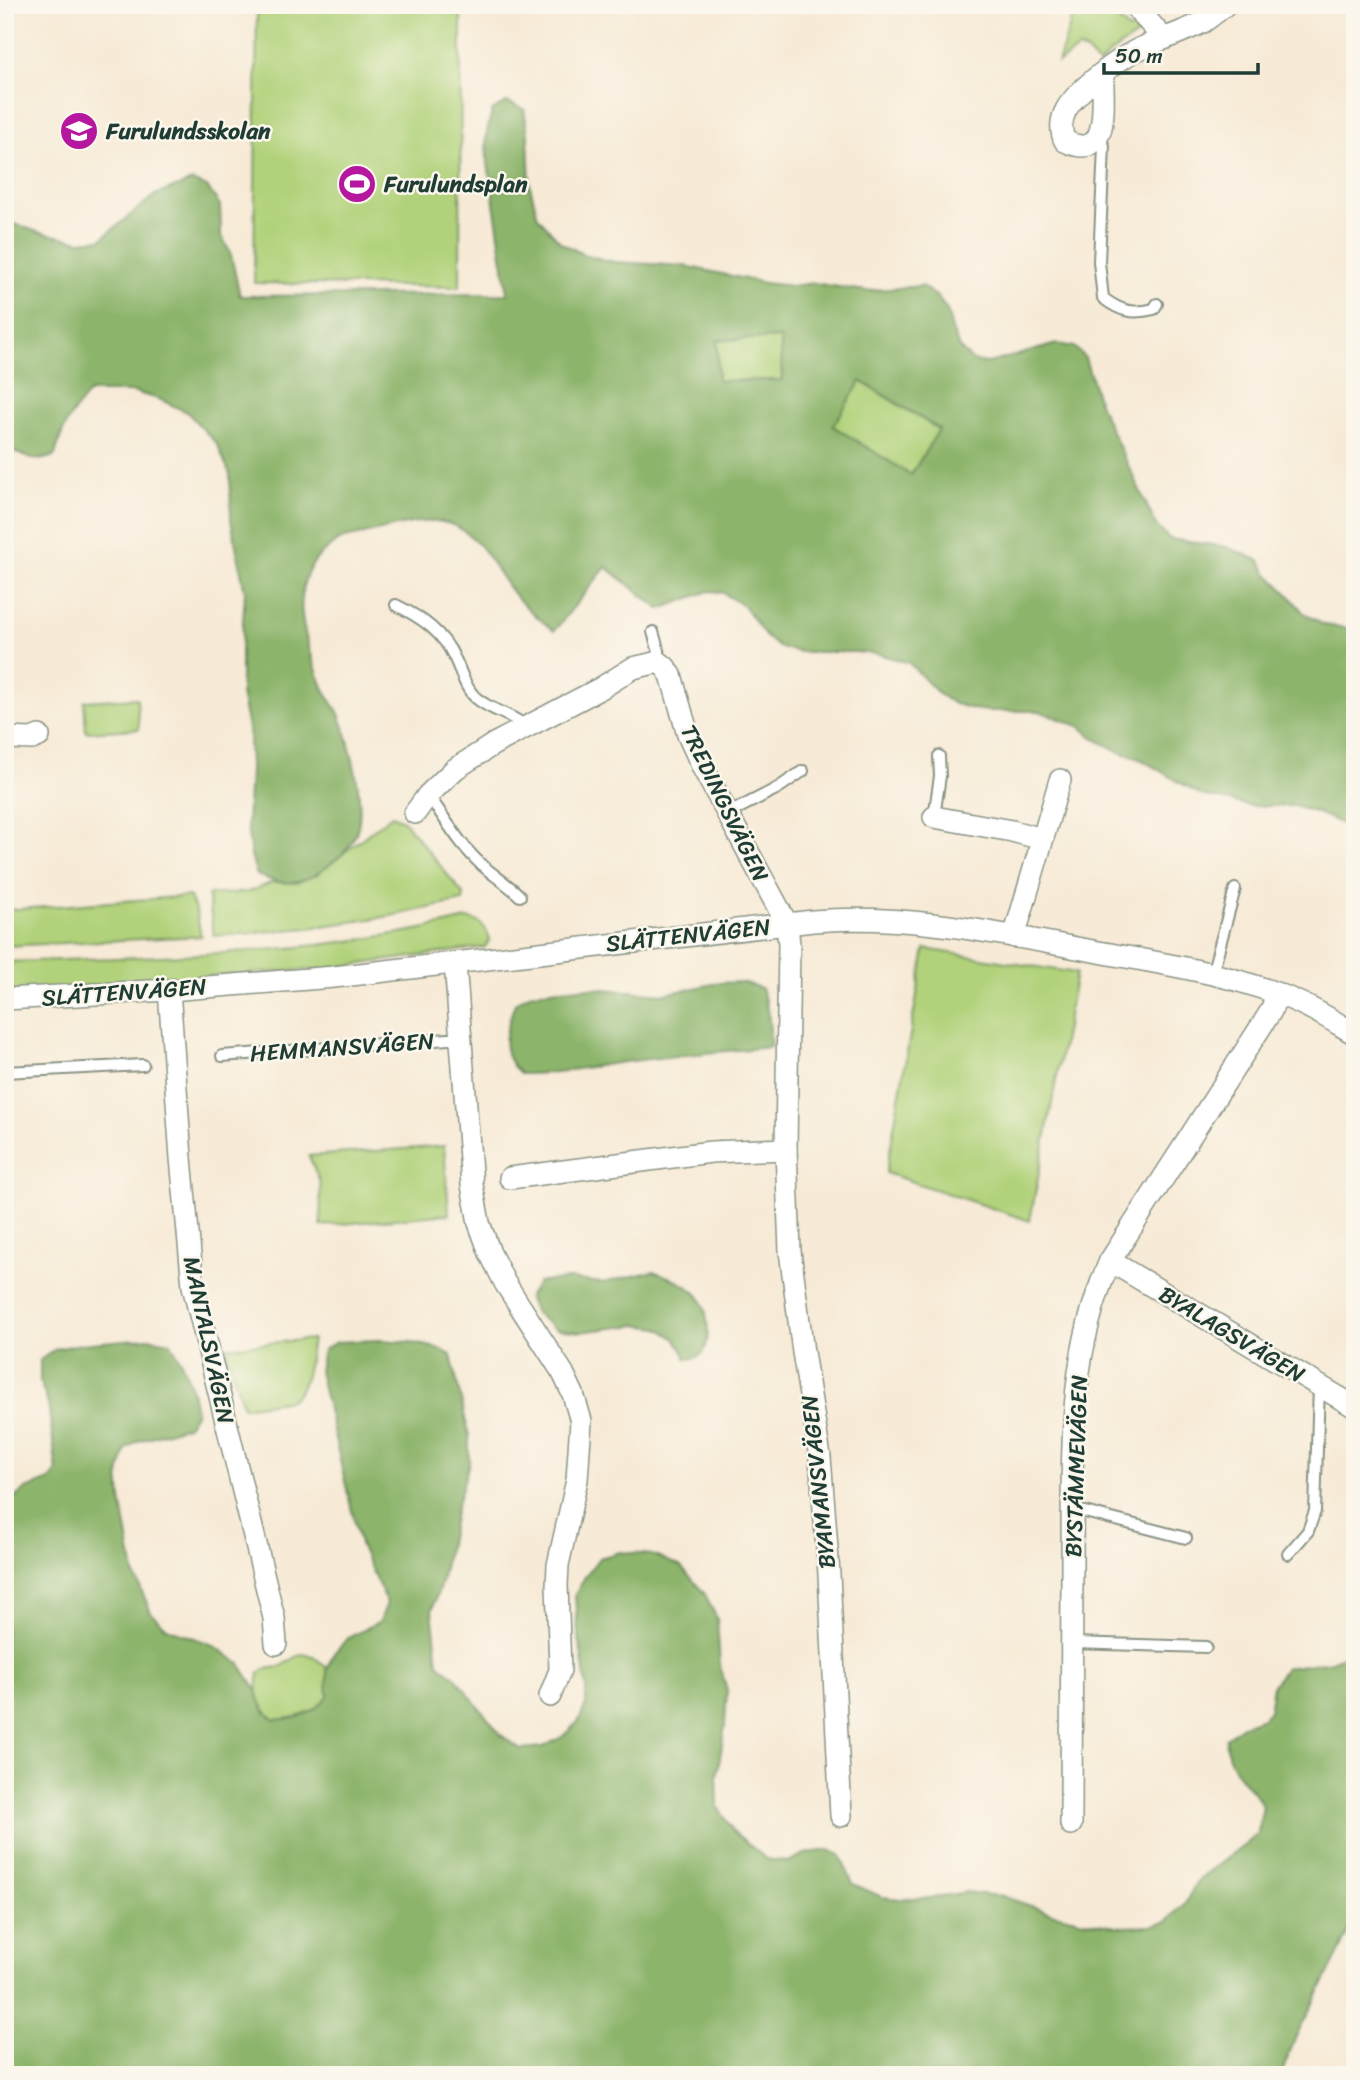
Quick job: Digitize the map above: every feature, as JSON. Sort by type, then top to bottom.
[{"type":"street","points":[[1134,5],[1164,39]]},
{"type":"street","points":[[1103,74],[1101,128],[1097,139],[1092,145],[1074,146],[1065,141],[1061,132],[1065,111],[1073,100],[1103,74],[1135,51],[1203,22],[1225,5]]},
{"type":"street","points":[[415,813],[455,769],[494,744],[601,688],[633,668],[659,662]]},
{"type":"street","name":"TREDINGSVÄGEN","points":[[659,662],[671,675],[688,735],[727,814],[787,924]]},
{"type":"street","points":[[5,738],[32,739],[39,736]]},
{"type":"street","points":[[1014,937],[1060,780]]},
{"type":"street","points":[[934,817],[1042,839]]},
{"type":"street","name":"SLÄTTENVÄGEN","points":[[5,999],[169,990],[334,976],[787,924],[846,919],[892,919],[1014,937],[1212,974],[1304,1004],[1355,1034]]},
{"type":"street","name":"BYAMANSVÄGEN","points":[[787,924],[786,1149],[790,1251],[820,1457],[829,1574],[841,1815]]},
{"type":"street","name":"HEMMANSVÄGEN","points":[[455,963],[472,1185],[482,1234],[505,1283],[563,1373],[581,1421],[577,1480],[558,1565],[560,1670],[550,1696]]},
{"type":"street","name":"MANTALSVÄGEN","points":[[169,990],[193,1286],[274,1618],[276,1644]]},
{"type":"street","name":"BYSTÄMMEVÄGEN","points":[[1071,1824],[1073,1422],[1081,1355],[1092,1304],[1110,1261],[1271,1011],[1277,994]]},
{"type":"street","points":[[510,1178],[711,1152],[786,1149]]},
{"type":"street","name":"BYALAGSVÄGEN","points":[[1110,1261],[1355,1407]]},
{"type":"lane","points":[[1097,139],[1104,146],[1099,262],[1103,298],[1116,309],[1134,312],[1154,309],[1157,304]]},
{"type":"lane","points":[[396,605],[435,628],[453,655],[473,696],[486,705],[517,718],[528,727]]},
{"type":"lane","points":[[653,632],[659,662]]},
{"type":"lane","points":[[934,817],[940,776],[939,756]]},
{"type":"lane","points":[[727,814],[778,788],[803,771]]},
{"type":"lane","points":[[428,796],[468,850],[520,896]]},
{"type":"lane","points":[[1212,974],[1235,888]]},
{"type":"lane","name":"HEMMANSVÄGEN","points":[[222,1056],[462,1038]]},
{"type":"lane","points":[[5,1072],[143,1065]]},
{"type":"lane","points":[[1288,1554],[1307,1531],[1315,1510],[1319,1385]]},
{"type":"lane","points":[[1073,1510],[1186,1538]]},
{"type":"lane","points":[[1072,1643],[1206,1647]]},
{"type":"green space","name":"Furulundsplan","points":[[257,5],[461,5],[460,287],[254,283]]},
{"type":"green space","points":[[1076,5],[1103,5],[1129,30],[1137,28],[1141,32],[1110,53],[1099,65],[1087,51],[1078,49],[1058,63]]},
{"type":"green space","points":[[507,102],[524,109],[530,186],[538,217],[561,243],[585,255],[614,262],[685,266],[764,283],[793,286],[812,283],[866,291],[922,286],[937,297],[947,310],[959,348],[973,361],[988,363],[1057,344],[1074,347],[1085,358],[1100,406],[1157,527],[1170,539],[1227,547],[1260,561],[1267,573],[1303,612],[1324,625],[1355,629],[1355,830],[1318,813],[1294,806],[1252,806],[1201,795],[1142,760],[1095,739],[1081,727],[1039,711],[988,711],[955,704],[940,695],[909,663],[878,654],[800,652],[779,647],[766,637],[744,606],[721,592],[709,591],[660,609],[606,567],[554,631],[518,599],[486,553],[467,533],[442,522],[424,521],[337,541],[313,564],[305,579],[302,615],[305,634],[323,687],[339,714],[348,740],[356,774],[359,821],[354,839],[347,848],[317,874],[292,882],[275,881],[257,875],[251,856],[247,825],[249,734],[241,693],[245,592],[231,520],[230,474],[217,444],[187,412],[159,399],[133,392],[90,392],[68,421],[55,455],[35,459],[5,447],[5,221],[38,232],[80,241],[101,239],[155,195],[192,181],[207,187],[220,205],[221,234],[231,255],[240,296],[508,294],[487,157],[486,137],[492,111]],"holes":[[[781,338],[782,380],[718,381],[717,340]],[[861,381],[939,429],[911,475],[833,426]]]},
{"type":"green space","points":[[781,338],[782,380],[718,381],[717,340]]},
{"type":"green space","points":[[860,381],[939,430],[911,475],[832,426]]},
{"type":"green space","points":[[137,698],[139,729],[86,732],[84,701]]},
{"type":"green space","points":[[392,815],[403,820],[464,895],[463,901],[385,917],[308,928],[214,936],[208,895],[248,892],[273,882],[296,883],[316,875]]},
{"type":"green space","points":[[189,896],[196,911],[201,936],[5,946],[5,910]]},
{"type":"green space","points":[[467,919],[476,921],[484,928],[490,939],[485,947],[324,969],[206,976],[5,994],[5,962],[179,956],[296,947],[410,931]]},
{"type":"green space","points":[[925,949],[1076,973],[1030,1221],[886,1173]]},
{"type":"green space","points":[[742,982],[761,988],[769,1018],[770,1047],[532,1074],[520,1074],[508,1057],[507,1031],[515,1003],[532,993],[589,988],[665,994],[718,983]]},
{"type":"green space","points":[[444,1146],[449,1214],[321,1226],[320,1183],[309,1156]]},
{"type":"green space","points":[[654,1271],[688,1287],[701,1300],[708,1333],[705,1349],[699,1356],[687,1359],[676,1339],[659,1328],[636,1325],[580,1332],[556,1329],[535,1313],[528,1297],[539,1282],[570,1279],[602,1283]]},
{"type":"green space","points":[[148,1338],[170,1342],[187,1376],[196,1412],[187,1426],[138,1441],[126,1449],[119,1475],[134,1573],[151,1613],[167,1628],[213,1645],[240,1664],[256,1689],[263,1709],[274,1720],[304,1715],[322,1703],[328,1696],[327,1668],[334,1653],[348,1638],[380,1621],[387,1603],[360,1545],[319,1371],[323,1350],[336,1342],[379,1340],[409,1342],[437,1348],[451,1355],[469,1435],[469,1463],[456,1508],[441,1583],[432,1610],[438,1663],[455,1677],[501,1735],[521,1749],[543,1747],[562,1737],[578,1722],[586,1705],[575,1595],[586,1575],[599,1558],[620,1552],[652,1555],[680,1566],[705,1594],[717,1619],[720,1667],[727,1690],[717,1777],[718,1807],[733,1831],[766,1859],[788,1862],[807,1853],[829,1850],[840,1855],[853,1884],[882,1897],[929,1898],[967,1892],[1005,1897],[1051,1913],[1123,1927],[1151,1926],[1167,1922],[1185,1903],[1199,1879],[1258,1832],[1263,1806],[1233,1766],[1228,1755],[1226,1738],[1244,1725],[1263,1718],[1269,1711],[1273,1685],[1285,1668],[1331,1661],[1355,1651],[1355,1917],[1295,2039],[1281,2075],[5,2075],[5,1505],[26,1489],[50,1480],[57,1471],[48,1404],[40,1381],[40,1360],[56,1349]]},
{"type":"green space","points":[[312,1339],[307,1372],[296,1395],[290,1400],[243,1407],[225,1347]]},
{"type":"green space","points":[[301,1654],[313,1656],[327,1668],[328,1696],[316,1708],[304,1714],[275,1720],[259,1699],[259,1673],[265,1669],[280,1667]]},
{"type":"place","name":"Furulundsskolan","points":[[79,131]]},
{"type":"place","name":"Furulundsplan","points":[[357,184]]}]
